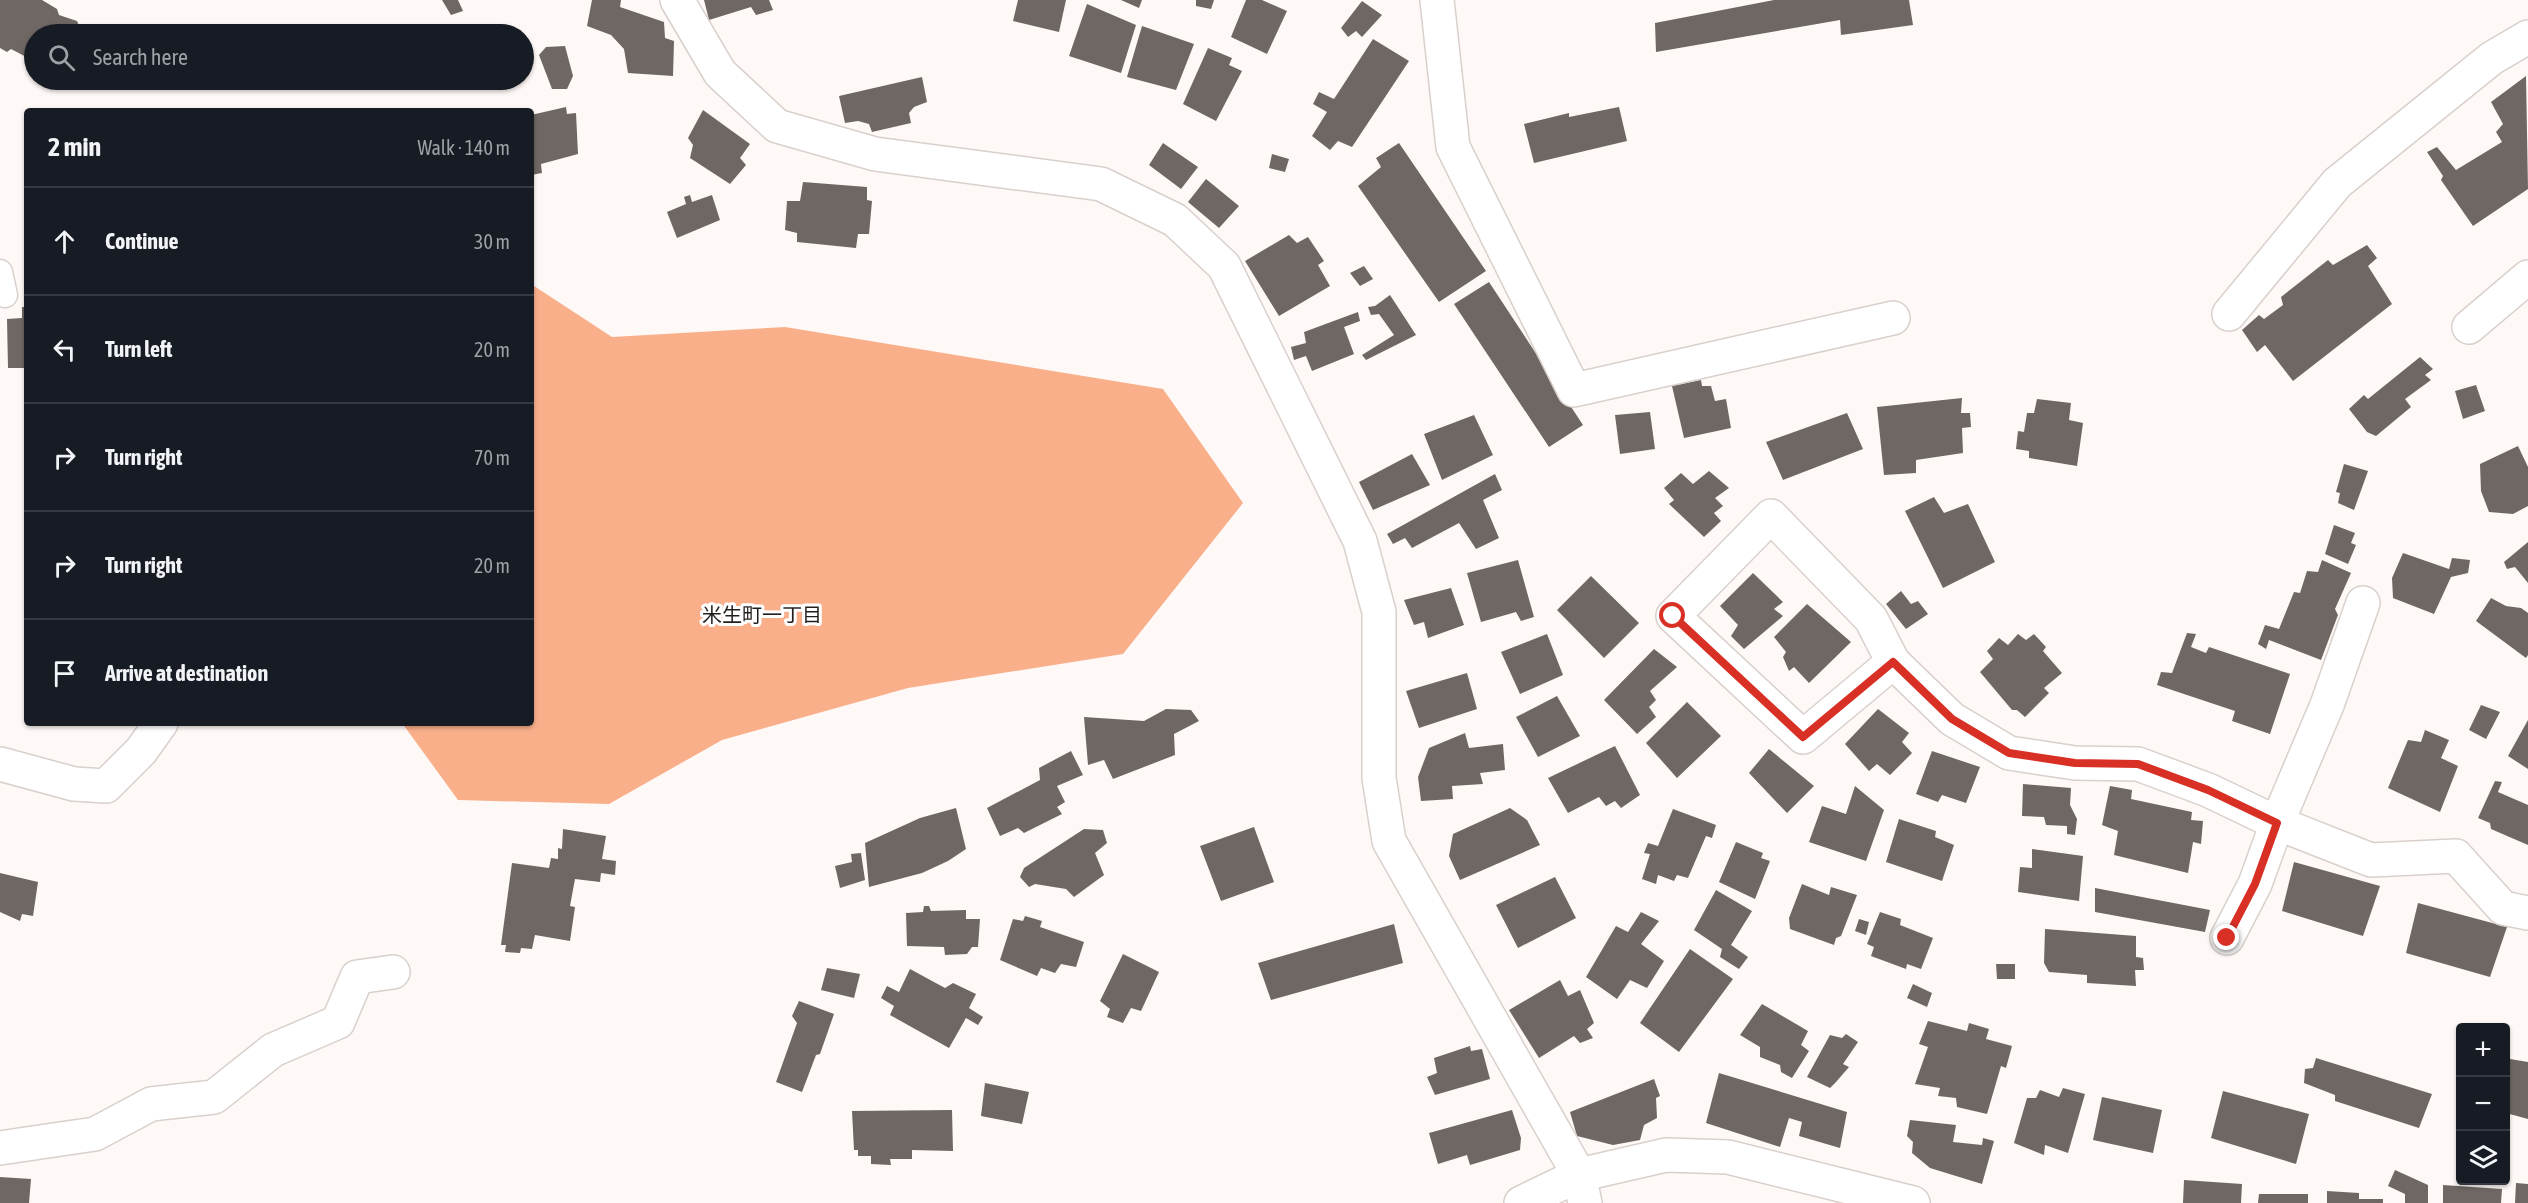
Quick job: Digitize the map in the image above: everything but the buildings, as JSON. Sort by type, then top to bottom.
[{"type":"street","points":[[677,0],[720,73],[777,126],[875,154],[1101,184],[1175,220],[1224,266],[1360,541],[1379,612],[1379,778],[1389,841],[1582,1189]]},
{"type":"street","points":[[1437,0],[1453,147],[1574,390],[1893,318]]},
{"type":"street","points":[[2229,314],[2337,183],[2492,58],[2528,37]]},
{"type":"street","points":[[2469,327],[2528,277]]},
{"type":"street","points":[[1893,662],[1803,737],[1673,616],[1771,516],[1871,619],[1893,662],[1952,719],[2009,753],[2075,763],[2138,764],[2208,790],[2277,823],[2371,860],[2456,856],[2503,908],[2528,913]]},
{"type":"street","points":[[2227,938],[2255,884],[2277,823],[2326,705],[2363,603]]},
{"type":"street","points":[[0,764],[74,784],[106,786],[141,751],[159,726]]},
{"type":"street","points":[[0,1148],[95,1134],[151,1104],[214,1097],[273,1050],[338,1022],[357,977],[393,972]]},
{"type":"street","points":[[1521,1203],[1582,1189],[1666,1155],[1728,1156],[1913,1203]]},
{"type":"lane","points":[[0,272],[5,295]]},
{"type":"shaded area","points":[[534,286],[612,337],[785,327],[1163,389],[1243,503],[1123,654],[908,688],[722,740],[609,804],[458,800],[404,726],[534,726]]},
{"type":"district","name":"米生町一丁目","points":[[762,614]]},
{"type":"route","points":[[1673,616],[1803,737],[1893,662],[1952,719],[2009,753],[2075,763],[2138,764],[2208,790],[2277,823],[2255,884],[2227,938]]}]
